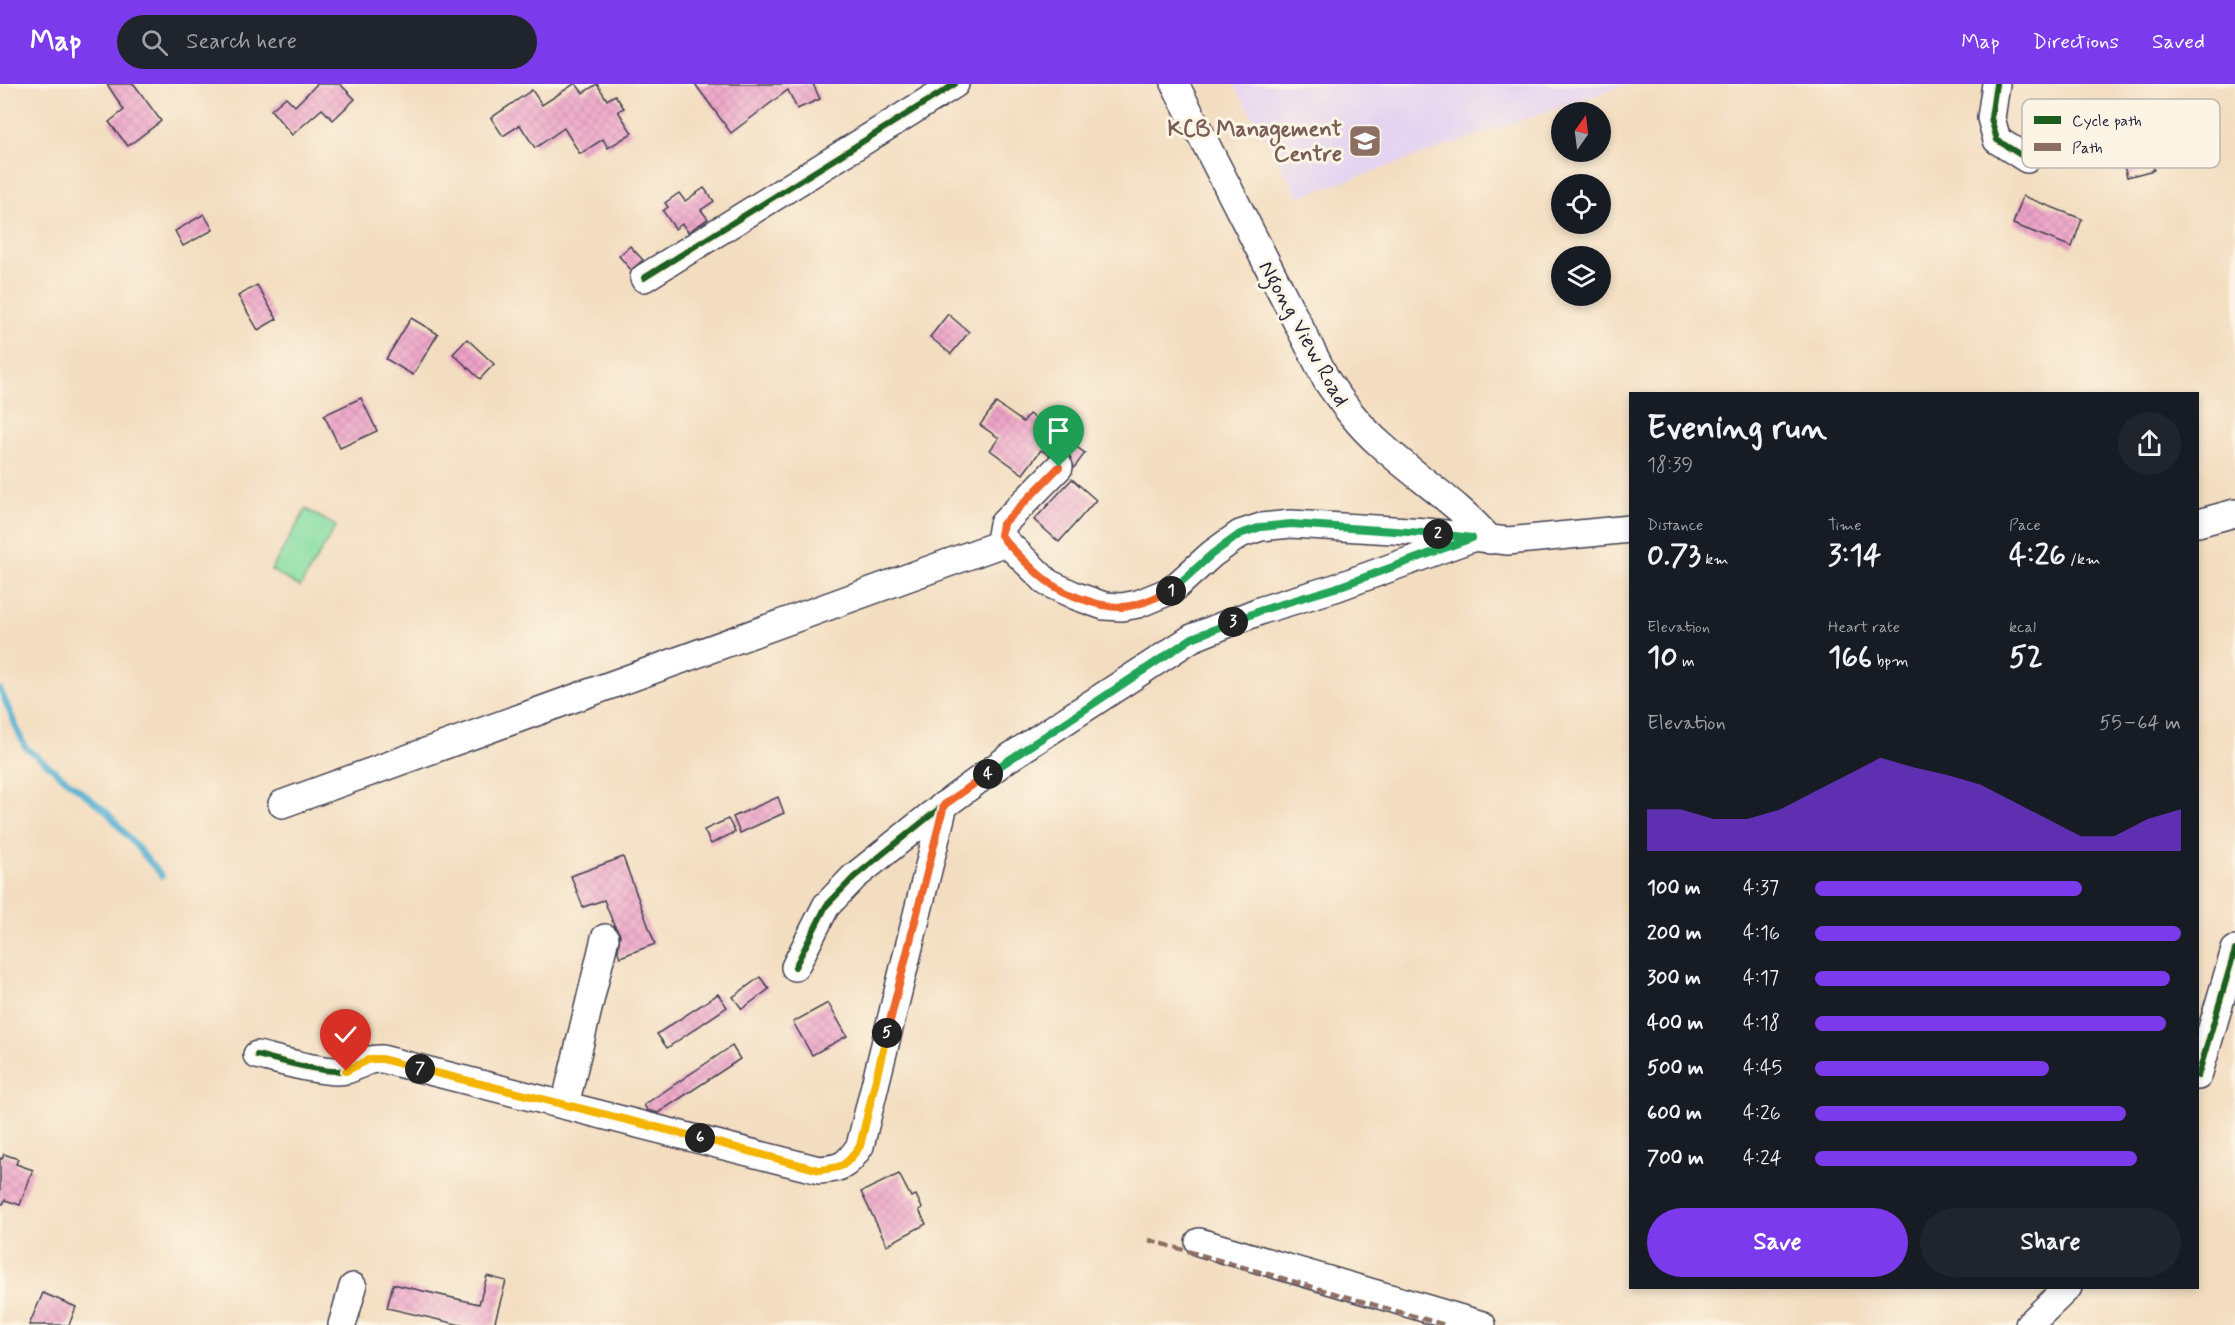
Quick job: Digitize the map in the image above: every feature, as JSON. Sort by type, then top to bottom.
[{"type":"street","points":[[644,278],[955,84]]},
{"type":"street","name":"Ngong View Road","points":[[1175,84],[1327,381],[1351,416],[1380,445],[1473,521],[1481,539]]},
{"type":"street","points":[[1996,84],[1991,118],[1997,140],[2022,156]]},
{"type":"street","points":[[1059,467],[1003,524],[1001,535],[1048,583],[1104,606],[1122,607],[1138,604],[1172,590],[1212,554],[1240,534],[1261,527],[1291,524],[1426,532],[1508,541],[1629,529]]},
{"type":"street","points":[[2199,523],[2235,513]]},
{"type":"street","points":[[795,967],[826,906],[854,877],[944,805],[1007,759],[1192,638],[1262,610],[1481,539]]},
{"type":"street","points":[[282,804],[1006,542]]},
{"type":"street","points":[[257,1055],[328,1070],[346,1071],[370,1059],[382,1059],[819,1170],[839,1168],[852,1157],[860,1146],[944,805]]},
{"type":"street","points":[[565,1105],[605,938]]},
{"type":"street","points":[[2199,1073],[2235,950]]},
{"type":"street","points":[[1199,1242],[1482,1325]]},
{"type":"street","points":[[342,1325],[353,1287]]},
{"type":"street","points":[[2030,1325],[2066,1289]]},
{"type":"shaded area","name":"KCB Management Centre","points":[[1234,84],[1627,84],[1575,102],[1551,102],[1551,110],[1299,197]]},
{"type":"green space","points":[[306,509],[336,526],[300,587],[271,570]]},
{"type":"building","points":[[107,84],[134,84],[161,121],[128,146],[109,122],[124,110]]},
{"type":"building","points":[[317,84],[340,84],[355,99],[333,120],[322,109],[292,135],[271,110],[286,97],[295,106]]},
{"type":"building","points":[[574,84],[583,93],[597,84],[607,100],[615,95],[624,108],[618,111],[632,133],[608,148],[603,139],[580,154],[564,128],[535,148],[520,125],[503,136],[491,118],[532,90],[542,105]]},
{"type":"building","points":[[695,84],[813,84],[820,99],[797,109],[788,90],[731,133]]},
{"type":"building","points":[[2125,168],[2154,168],[2154,170],[2127,177]]},
{"type":"building","points":[[704,188],[714,201],[701,210],[708,219],[688,232],[682,224],[675,229],[663,211],[668,207],[665,203],[679,193],[685,201]]},
{"type":"building","points":[[2023,196],[2082,219],[2072,247],[2013,224]]},
{"type":"building","points":[[204,214],[213,230],[183,246],[175,231]]},
{"type":"building","points":[[630,246],[643,260],[631,270],[619,256]]},
{"type":"building","points":[[257,285],[277,319],[258,330],[238,296]]},
{"type":"building","points":[[948,314],[969,332],[951,354],[930,337]]},
{"type":"building","points":[[411,318],[438,334],[413,375],[386,359]]},
{"type":"building","points":[[467,339],[494,364],[480,379],[453,354]]},
{"type":"building","points":[[361,398],[377,431],[340,448],[324,415]]},
{"type":"building","points":[[996,403],[1023,422],[1029,414],[1085,453],[1074,468],[1070,456],[1063,452],[1049,455],[1041,450],[1023,474],[990,450],[999,438],[980,425]]},
{"type":"building","points":[[1072,479],[1096,500],[1059,542],[1034,520]]},
{"type":"building","points":[[778,797],[784,813],[740,833],[733,817]]},
{"type":"building","points":[[728,819],[735,832],[711,844],[704,830]]},
{"type":"building","points":[[623,857],[655,944],[620,957],[618,952],[620,934],[604,900],[583,907],[571,876]]},
{"type":"building","points":[[760,977],[769,989],[742,1009],[733,997]]},
{"type":"building","points":[[718,994],[727,1007],[667,1048],[657,1034]]},
{"type":"building","points":[[828,1003],[847,1036],[812,1055],[793,1022]]},
{"type":"building","points":[[732,1046],[740,1059],[658,1113],[647,1110],[644,1105]]},
{"type":"building","points":[[4,1154],[18,1159],[16,1164],[33,1170],[20,1205],[5,1200],[3,1204],[0,1203],[0,1158],[2,1159]]},
{"type":"building","points":[[899,1174],[911,1197],[916,1195],[922,1208],[919,1210],[926,1224],[887,1245],[861,1192]]},
{"type":"building","points":[[487,1276],[506,1281],[494,1325],[461,1325],[387,1308],[393,1284],[479,1304]]},
{"type":"building","points":[[43,1293],[76,1307],[69,1325],[29,1325]]},
{"type":"waterway","points":[[0,689],[25,747],[106,811],[162,876]]},
{"type":"marked path","points":[[1149,1240],[1445,1325]]},
{"type":"cycle path","points":[[644,278],[955,84]]},
{"type":"cycle path","points":[[1996,84],[1991,118],[1997,140],[2022,156]]},
{"type":"cycle path","points":[[795,967],[826,906],[854,877],[931,815],[1007,759],[1192,638],[1262,610],[1335,588],[1472,538]]},
{"type":"cycle path","points":[[257,1055],[303,1066],[338,1071],[371,1060],[382,1059],[819,1170],[839,1167],[847,1162],[860,1146],[944,805]]},
{"type":"cycle path","points":[[2199,1073],[2235,950]]},
{"type":"place","name":"KCB Management Centre","points":[[1365,141]]},
{"type":"route","points":[[346,1071],[370,1059],[382,1059],[776,1157],[819,1170],[839,1168],[852,1157],[860,1146],[944,805],[1007,759],[1192,638],[1262,610],[1335,588],[1472,538],[1426,532],[1291,524],[1261,527],[1240,534],[1212,554],[1172,590],[1138,604],[1122,607],[1104,606],[1048,583],[1001,535],[1003,524],[1059,467]]}]
